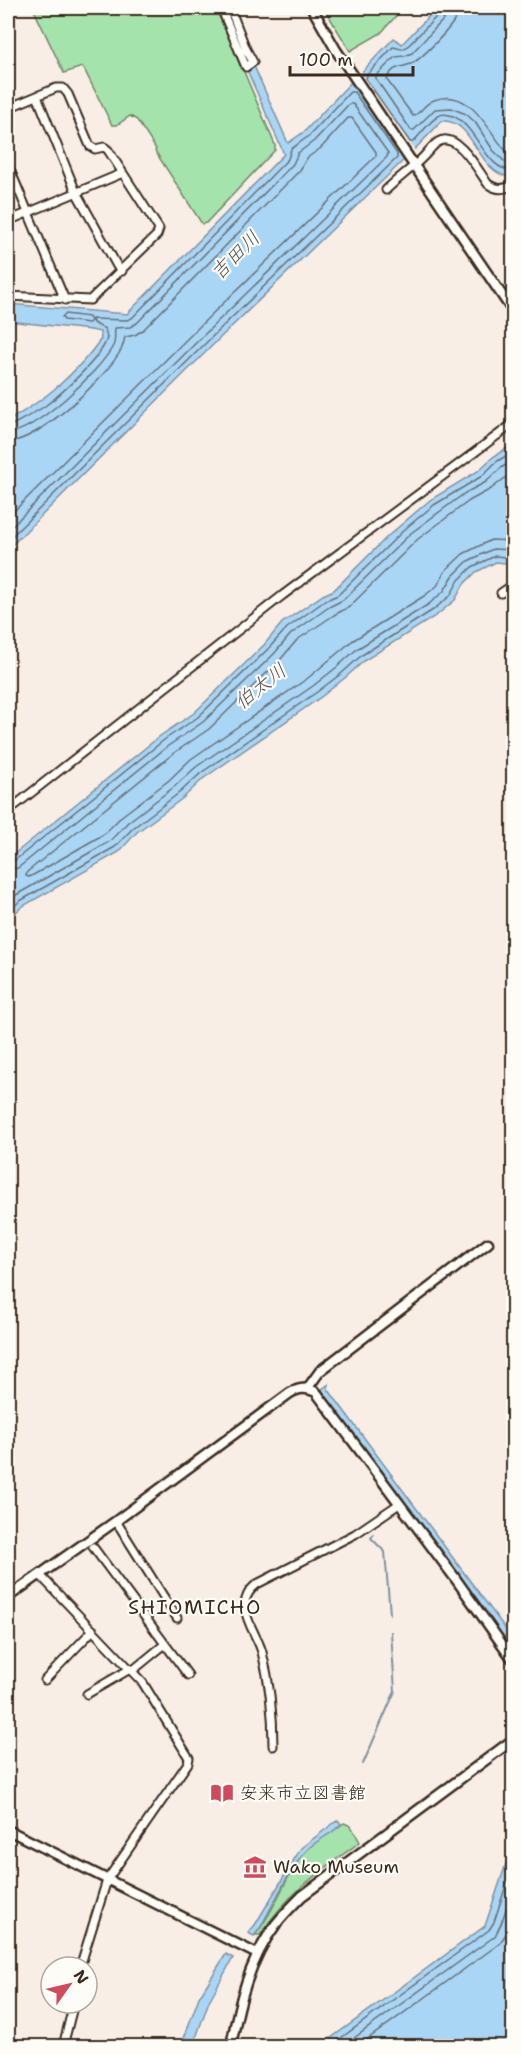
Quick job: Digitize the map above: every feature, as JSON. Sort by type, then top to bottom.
[{"type":"street","points":[[221,8],[243,51]]},
{"type":"street","points":[[230,8],[246,67],[250,64]]},
{"type":"street","points":[[312,8],[336,50],[513,313]]},
{"type":"street","points":[[8,108],[56,88],[66,90],[90,146],[95,149],[106,148],[159,229],[157,235],[90,300],[8,296]]},
{"type":"street","points":[[37,96],[76,192],[117,266],[122,271]]},
{"type":"street","points":[[386,190],[412,161],[444,140],[454,141],[462,148],[493,188],[499,189],[513,184]]},
{"type":"street","points":[[8,165],[65,300]]},
{"type":"street","points":[[8,221],[123,173]]},
{"type":"street","points":[[8,811],[283,595],[513,423]]},
{"type":"street","points":[[501,593],[513,584]]},
{"type":"street","points":[[307,1389],[320,1371],[488,1243]]},
{"type":"street","points":[[8,1598],[290,1393],[297,1389],[307,1389],[316,1392],[513,1661]]},
{"type":"street","points":[[273,1746],[270,1692],[261,1652],[245,1610],[248,1593],[257,1584],[355,1534],[399,1504]]},
{"type":"street","points":[[116,1521],[177,1618]]},
{"type":"street","points":[[93,1547],[188,1675]]},
{"type":"street","points":[[40,1575],[143,1683],[189,1756],[189,1761],[107,1880],[83,1955]]},
{"type":"street","points":[[45,1680],[93,1630]]},
{"type":"street","points":[[87,1694],[131,1670],[165,1644]]},
{"type":"street","points":[[231,2046],[243,1988],[257,1954],[276,1924],[302,1896],[513,1739]]},
{"type":"street","points":[[8,1830],[257,1954]]},
{"type":"street","points":[[63,2046],[71,2015]]},
{"type":"green space","points":[[33,8],[217,8],[275,145],[275,150],[206,223],[202,224],[137,120],[130,116],[117,125],[112,125],[84,69],[82,67],[64,73]]},
{"type":"green space","points":[[324,8],[403,8],[381,33],[350,51]]},
{"type":"green space","points":[[344,1823],[351,1826],[360,1842],[293,1895],[260,1935],[255,1935],[303,1854],[317,1841]]},
{"type":"water","points":[[437,8],[513,8],[513,174],[509,177],[489,166],[468,136],[452,122],[442,121],[410,154],[357,77],[394,38],[402,44]]},
{"type":"water","name":"吉田川","points":[[254,66],[288,143],[305,131],[353,80],[407,157],[229,329],[8,549],[8,421],[59,385],[81,364],[101,339],[100,332],[91,330],[8,321],[8,304],[127,314],[284,154],[247,70]]},
{"type":"water","name":"伯太川","points":[[513,444],[513,564],[496,562],[476,572],[464,584],[455,600],[437,615],[365,660],[321,697],[204,778],[183,798],[137,832],[119,852],[23,906],[8,919],[8,859],[160,736],[194,713],[264,645],[282,623],[334,590],[388,536],[430,500],[478,471],[493,457]]},
{"type":"water","points":[[329,1384],[328,1389],[513,1639],[513,1650],[321,1390]]},
{"type":"water","points":[[338,1820],[341,1824],[337,1828],[311,1846],[300,1858],[254,1936],[248,1933],[301,1848]]},
{"type":"water","points":[[513,1843],[513,2046],[320,2046],[485,1926]]},
{"type":"water","points":[[226,1954],[233,1958],[209,2001],[193,2046],[181,2046],[199,1997]]},
{"type":"pier","points":[[360,69],[416,152],[405,162],[349,79]]},
{"type":"waterway","points":[[225,8],[228,16]]},
{"type":"waterway","points":[[234,30],[248,63]]},
{"type":"waterway","points":[[374,1534],[371,1538],[385,1552],[390,1614]]},
{"type":"waterway","points":[[363,1764],[395,1691],[391,1632]]},
{"type":"place","name":"安来市立図書館","points":[[222,1793]]},
{"type":"place","name":"Wako Museum","points":[[255,1867]]},
{"type":"district","name":"SHIOMICHO","points":[[195,1607]]}]
